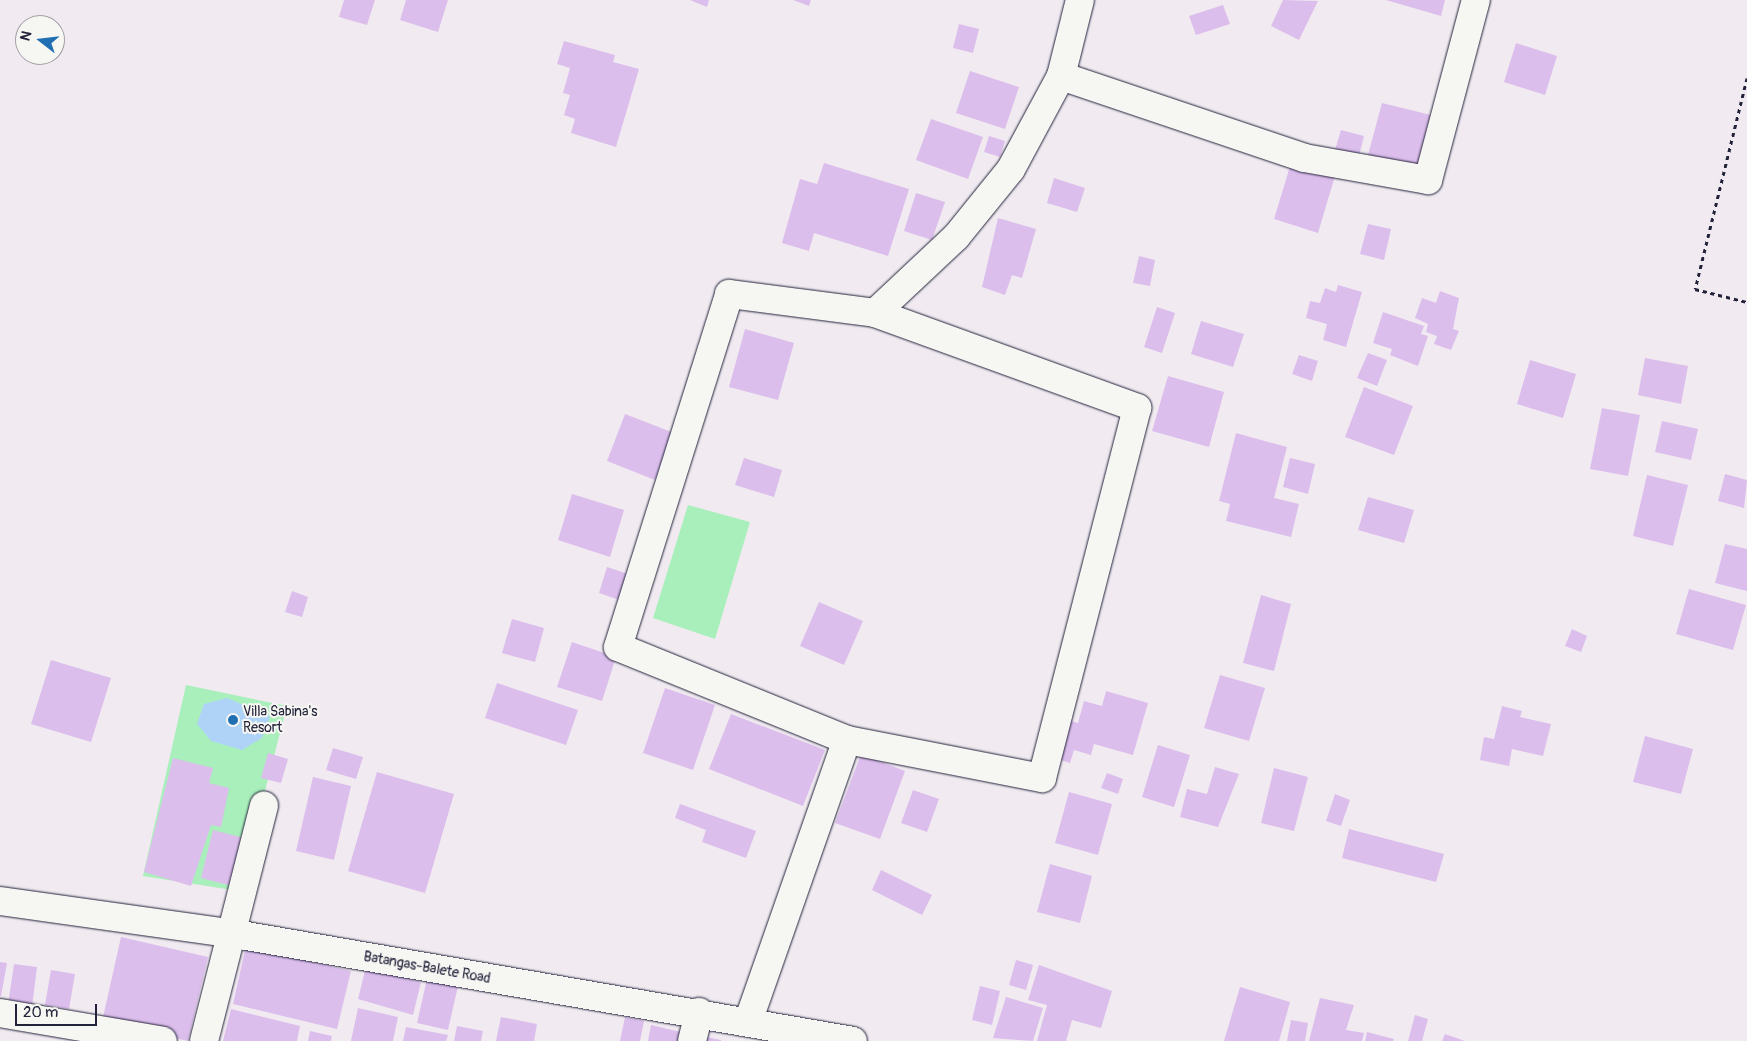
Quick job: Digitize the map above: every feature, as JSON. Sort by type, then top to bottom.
[{"type":"street","points":[[875,314],[956,237],[1011,170],[1062,76],[1080,0]]},
{"type":"street","points":[[1062,76],[1304,158],[1428,180],[1476,0]]},
{"type":"street","points":[[729,294],[875,314],[1137,408],[1042,778],[847,740],[618,647],[729,294]]},
{"type":"street","points":[[748,1022],[847,740]]},
{"type":"street","points":[[204,1041],[234,934],[264,806]]},
{"type":"street","name":"Batangas-Balete Road","points":[[0,901],[234,934],[699,1012],[853,1041]]},
{"type":"street","points":[[692,1041],[699,1012]]},
{"type":"street","points":[[0,1013],[87,1035],[163,1041]]},
{"type":"path","points":[[1747,78],[1695,289],[1747,302]]},
{"type":"green space","points":[[688,505],[750,522],[715,639],[653,618]]},
{"type":"green space","name":"Villa Sabina's Resort","points":[[186,685],[287,706],[239,891],[143,876]]},
{"type":"water","name":"Villa Sabina's Resort","points":[[227,698],[270,716],[262,738],[242,750],[211,741],[197,724],[204,704]]},
{"type":"building","points":[[344,0],[375,0],[367,25],[339,17]]},
{"type":"building","points":[[406,0],[448,0],[438,32],[400,20]]},
{"type":"building","points":[[690,0],[709,0],[707,7]]},
{"type":"building","points":[[793,0],[811,0],[809,6]]},
{"type":"building","points":[[1283,0],[1318,1],[1299,40],[1271,26]]},
{"type":"building","points":[[1386,0],[1445,0],[1441,16]]},
{"type":"building","points":[[1223,5],[1230,24],[1196,35],[1189,16]]},
{"type":"building","points":[[959,24],[979,29],[973,53],[953,48]]},
{"type":"building","points":[[564,41],[615,55],[613,62],[639,69],[616,147],[571,133],[575,119],[564,115],[570,95],[563,93],[570,68],[557,64]]},
{"type":"building","points":[[1516,43],[1557,56],[1545,95],[1504,82]]},
{"type":"building","points":[[970,71],[1019,87],[1005,129],[956,113]]},
{"type":"building","points":[[1382,103],[1431,115],[1417,168],[1368,155]]},
{"type":"building","points":[[931,119],[983,137],[968,179],[916,160]]},
{"type":"building","points":[[1341,130],[1364,136],[1359,156],[1335,150]]},
{"type":"building","points":[[989,136],[1005,141],[1000,157],[984,152]]},
{"type":"building","points":[[824,163],[909,189],[888,256],[814,233],[809,251],[782,243],[800,179],[817,184]]},
{"type":"building","points":[[1291,163],[1335,176],[1318,233],[1274,219]]},
{"type":"building","points":[[1054,178],[1085,188],[1077,212],[1047,203]]},
{"type":"building","points":[[916,193],[945,202],[932,240],[904,231]]},
{"type":"building","points":[[998,218],[1036,229],[1022,278],[1012,275],[1005,295],[982,287]]},
{"type":"building","points":[[1368,224],[1391,229],[1384,260],[1360,254]]},
{"type":"building","points":[[1139,256],[1155,260],[1150,286],[1133,283]]},
{"type":"building","points":[[1338,285],[1362,292],[1346,347],[1323,340],[1327,324],[1306,318],[1310,301],[1320,303],[1325,288],[1336,292]]},
{"type":"building","points":[[1440,291],[1459,298],[1453,329],[1459,331],[1451,350],[1434,344],[1437,336],[1426,332],[1428,324],[1415,318],[1422,298],[1436,303]]},
{"type":"building","points":[[1157,307],[1175,313],[1162,353],[1144,347]]},
{"type":"building","points":[[1383,312],[1424,326],[1421,334],[1428,336],[1418,366],[1390,355],[1392,349],[1373,343]]},
{"type":"building","points":[[1201,321],[1244,334],[1233,367],[1191,354]]},
{"type":"building","points":[[745,329],[794,343],[778,400],[729,387]]},
{"type":"building","points":[[1368,353],[1387,360],[1377,386],[1357,378]]},
{"type":"building","points":[[1299,355],[1318,361],[1312,381],[1292,374]]},
{"type":"building","points":[[1645,358],[1688,366],[1681,404],[1638,395]]},
{"type":"building","points":[[1530,360],[1576,374],[1563,418],[1517,404]]},
{"type":"building","points":[[1168,376],[1224,392],[1209,447],[1152,431]]},
{"type":"building","points":[[1364,387],[1413,406],[1394,455],[1345,437]]},
{"type":"building","points":[[1602,408],[1640,415],[1628,476],[1590,469]]},
{"type":"building","points":[[625,414],[674,433],[655,480],[607,461]]},
{"type":"building","points":[[1662,421],[1698,429],[1691,460],[1655,452]]},
{"type":"building","points":[[1236,433],[1287,447],[1274,498],[1299,504],[1291,537],[1226,521],[1230,504],[1219,501]]},
{"type":"building","points":[[744,458],[782,470],[774,497],[735,485]]},
{"type":"building","points":[[1290,458],[1315,464],[1308,494],[1283,487]]},
{"type":"building","points":[[1725,474],[1747,480],[1744,508],[1718,501]]},
{"type":"building","points":[[1647,475],[1688,485],[1673,546],[1633,536]]},
{"type":"building","points":[[572,494],[624,510],[610,557],[558,540]]},
{"type":"building","points":[[1368,497],[1414,510],[1404,543],[1358,530]]},
{"type":"building","points":[[1725,544],[1747,549],[1747,591],[1715,583]]},
{"type":"building","points":[[607,567],[631,575],[622,601],[599,593]]},
{"type":"building","points":[[1689,589],[1746,605],[1733,650],[1676,634]]},
{"type":"building","points":[[292,591],[308,597],[302,617],[285,612]]},
{"type":"building","points":[[1261,595],[1291,604],[1274,671],[1243,663]]},
{"type":"building","points":[[819,602],[863,621],[844,665],[800,646]]},
{"type":"building","points":[[512,619],[544,628],[535,662],[502,653]]},
{"type":"building","points":[[1572,629],[1587,636],[1581,652],[1565,646]]},
{"type":"building","points":[[572,642],[616,657],[602,701],[557,687]]},
{"type":"building","points":[[51,660],[111,678],[91,742],[31,724]]},
{"type":"building","points":[[1220,675],[1265,688],[1249,741],[1204,728]]},
{"type":"building","points":[[497,683],[578,710],[566,745],[485,718]]},
{"type":"building","points":[[665,688],[715,705],[693,770],[643,753]]},
{"type":"building","points":[[1106,691],[1148,703],[1133,755],[1094,744],[1091,755],[1074,750],[1070,763],[1051,757],[1061,718],[1078,723],[1084,701],[1102,706]]},
{"type":"building","points":[[1502,706],[1522,711],[1520,717],[1551,724],[1543,756],[1512,749],[1509,766],[1480,760],[1484,737],[1494,739]]},
{"type":"building","points":[[731,714],[825,750],[803,806],[709,769]]},
{"type":"building","points":[[1645,736],[1693,749],[1681,794],[1633,782]]},
{"type":"building","points":[[1158,745],[1190,755],[1174,807],[1142,797]]},
{"type":"building","points":[[333,748],[363,757],[356,779],[326,770]]},
{"type":"building","points":[[268,753],[288,759],[281,783],[261,778]]},
{"type":"building","points":[[861,754],[905,771],[880,839],[835,823]]},
{"type":"building","points":[[173,758],[213,768],[209,783],[229,788],[221,827],[211,825],[191,886],[144,872]]},
{"type":"building","points":[[1215,767],[1239,774],[1218,827],[1180,817],[1187,789],[1207,794]]},
{"type":"building","points":[[1274,768],[1308,777],[1294,831],[1261,823]]},
{"type":"building","points":[[377,772],[454,794],[425,893],[348,871]]},
{"type":"building","points":[[1107,773],[1123,779],[1118,794],[1101,788]]},
{"type":"building","points":[[313,777],[351,786],[334,860],[296,851]]},
{"type":"building","points":[[913,790],[939,799],[927,832],[901,823]]},
{"type":"building","points":[[1069,792],[1112,804],[1098,855],[1055,843]]},
{"type":"building","points":[[1335,794],[1350,800],[1341,826],[1326,821]]},
{"type":"building","points":[[680,804],[756,831],[746,858],[702,842],[706,830],[675,818]]},
{"type":"building","points":[[1349,829],[1444,854],[1436,882],[1342,858]]},
{"type":"building","points":[[213,830],[252,840],[240,888],[201,878]]},
{"type":"building","points":[[1050,864],[1092,876],[1080,923],[1037,912]]},
{"type":"building","points":[[881,870],[932,895],[922,915],[872,890]]},
{"type":"building","points":[[121,937],[208,957],[188,1041],[102,1022]]},
{"type":"building","points":[[246,946],[351,971],[337,1029],[233,1004]]},
{"type":"building","points":[[1016,960],[1033,965],[1026,990],[1009,985]]},
{"type":"building","points":[[0,962],[7,963],[1,996],[0,996]]},
{"type":"building","points":[[14,964],[37,967],[32,1007],[8,1004]]},
{"type":"building","points":[[1039,965],[1112,991],[1101,1028],[1072,1020],[1066,1041],[1037,1041],[1047,1005],[1028,1000]]},
{"type":"building","points":[[366,967],[421,982],[413,1015],[358,999]]},
{"type":"building","points":[[51,970],[75,974],[69,1009],[45,1005]]},
{"type":"building","points":[[427,979],[458,986],[448,1030],[417,1023]]},
{"type":"building","points":[[980,986],[1000,991],[992,1025],[972,1020]]},
{"type":"building","points":[[1240,987],[1290,1002],[1279,1041],[1224,1041]]},
{"type":"building","points":[[1006,997],[1043,1008],[1033,1041],[993,1038]]},
{"type":"building","points":[[1320,998],[1354,1005],[1346,1030],[1364,1033],[1362,1041],[1309,1041]]},
{"type":"building","points":[[358,1008],[398,1017],[393,1041],[351,1041]]},
{"type":"building","points":[[231,1009],[300,1026],[297,1041],[223,1041]]},
{"type":"building","points":[[1415,1015],[1428,1019],[1422,1041],[1408,1041]]},
{"type":"building","points":[[501,1017],[537,1024],[534,1041],[496,1041]]},
{"type":"building","points":[[625,1017],[644,1021],[640,1041],[620,1041]]},
{"type":"building","points":[[1291,1020],[1308,1023],[1305,1041],[1287,1041]]},
{"type":"building","points":[[651,1025],[685,1033],[684,1041],[648,1041]]},
{"type":"building","points":[[457,1026],[483,1031],[481,1041],[454,1041]]},
{"type":"building","points":[[406,1027],[448,1035],[446,1041],[403,1041]]},
{"type":"building","points":[[310,1031],[332,1036],[331,1041],[308,1041]]},
{"type":"building","points":[[1367,1032],[1394,1039],[1393,1041],[1365,1041]]},
{"type":"building","points":[[1445,1034],[1465,1041],[1442,1041]]},
{"type":"building","points":[[706,1037],[721,1040],[721,1041],[705,1041]]},
{"type":"place","name":"Villa Sabina's Resort","points":[[233,720]]}]
